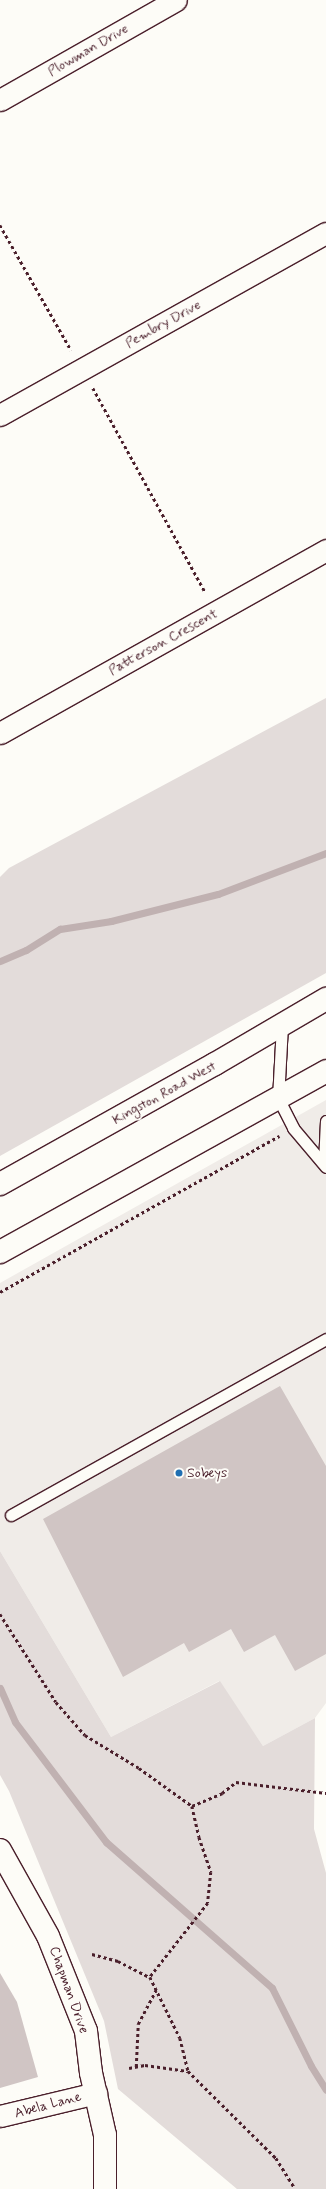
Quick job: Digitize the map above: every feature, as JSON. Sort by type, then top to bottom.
[{"type":"main road","name":"Kingston Road West","points":[[0,1184],[326,1000]]},
{"type":"main road","points":[[0,1252],[326,1071]]},
{"type":"main road","name":"Chapman Drive","points":[[0,1850],[48,1936],[59,1960],[86,2031],[91,2073],[105,2135],[105,2189]]},
{"type":"street","name":"Plowman Drive","points":[[0,100],[176,0]]},
{"type":"street","name":"Pembry Drive","points":[[0,415],[326,233]]},
{"type":"street","name":"Patterson Crescent","points":[[0,733],[326,550]]},
{"type":"street","name":"Abela Lane","points":[[0,2116],[96,2093]]},
{"type":"lane","points":[[282,1025],[278,1098],[293,1128],[325,1165]]},
{"type":"lane","points":[[325,1165],[326,1121]]},
{"type":"lane","points":[[11,1515],[326,1339]]},
{"type":"path","points":[[0,225],[72,351]]},
{"type":"path","points":[[90,383],[216,612]]},
{"type":"path","points":[[0,1292],[293,1128]]},
{"type":"path","points":[[0,1614],[56,1702],[85,1734],[139,1768],[192,1806],[199,1837],[211,1872],[208,1903],[150,1977]]},
{"type":"path","points":[[192,1806],[222,1793],[236,1782],[326,1793]]},
{"type":"path","points":[[92,1954],[118,1961],[150,1977],[180,2038],[188,2070],[276,2158],[295,2189]]},
{"type":"path","points":[[136,2067],[138,2024],[156,1990]]},
{"type":"path","points":[[129,2068],[145,2065],[188,2070]]},
{"type":"shaded area","points":[[326,698],[326,973],[0,1156],[0,877],[9,868]]},
{"type":"shaded area","points":[[326,1100],[326,1703],[315,1718],[263,1746],[219,1681],[111,1737],[0,1551],[0,1283]]},
{"type":"shaded area","points":[[0,1551],[111,1737],[220,1681],[263,1746],[315,1718],[314,1829],[326,1873],[326,2189],[237,2189],[118,2089],[104,2021],[9,1791],[0,1775]]},
{"type":"building","points":[[280,1386],[326,1466],[326,1654],[295,1671],[275,1635],[244,1652],[231,1629],[189,1652],[184,1643],[123,1677],[43,1519]]},
{"type":"building","points":[[0,1973],[17,2002],[38,2077],[0,2088]]},
{"type":"waterway","points":[[0,961],[26,950],[60,929],[111,921],[218,894],[326,853]]},
{"type":"waterway","points":[[0,1688],[15,1722],[106,1842],[272,1988],[311,2066],[326,2090]]},
{"type":"place","name":"Sobeys","points":[[179,1473]]}]
